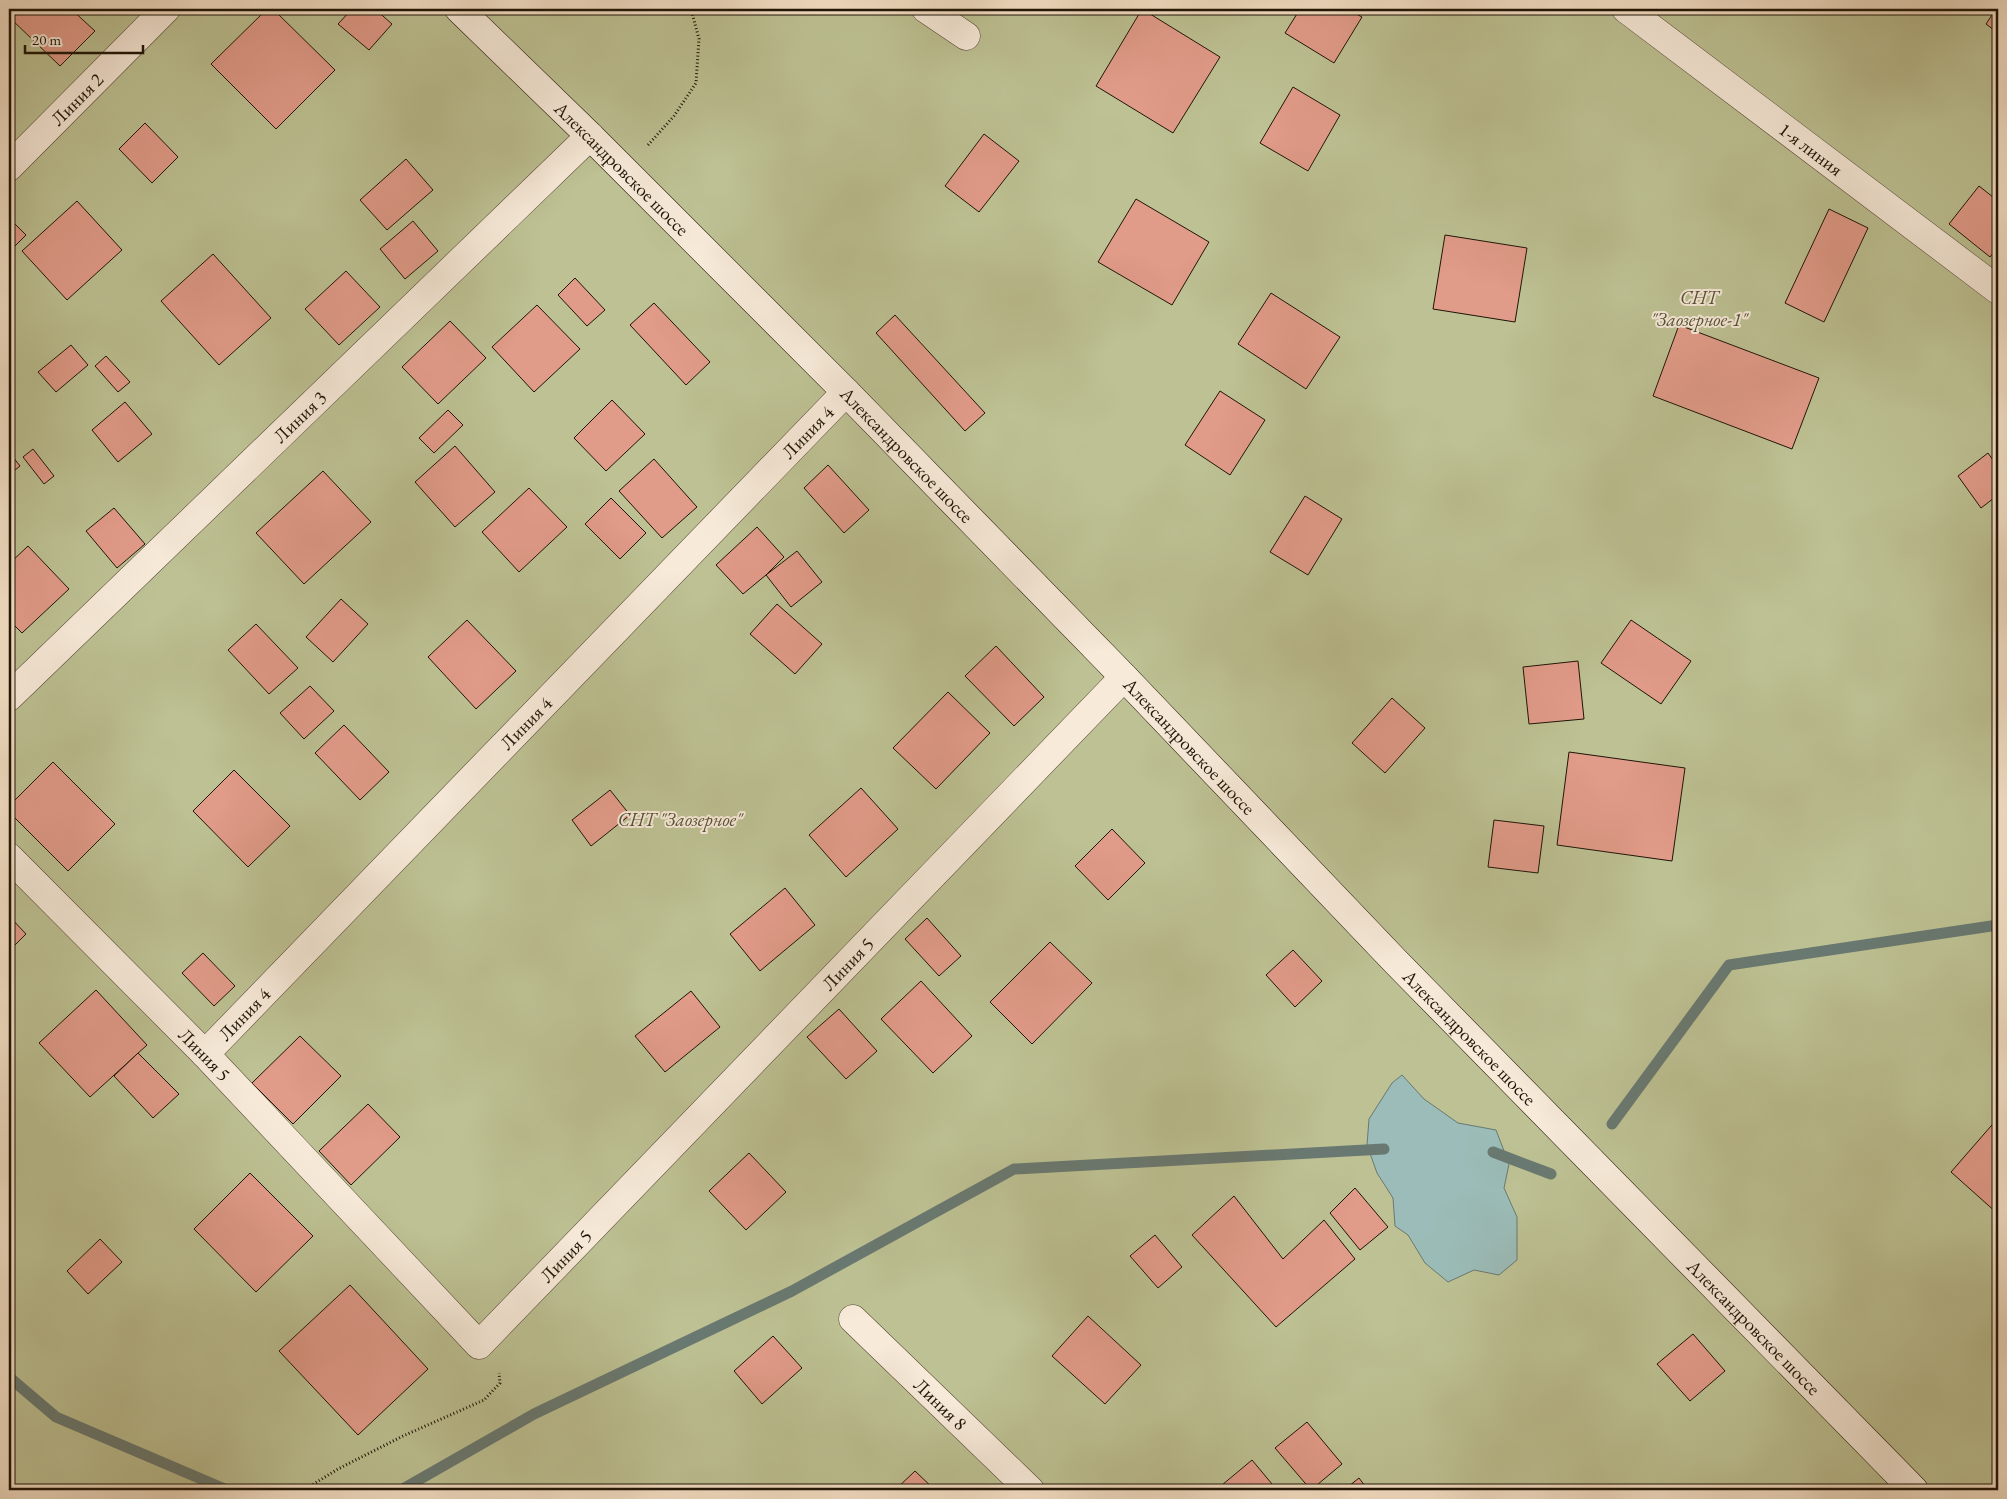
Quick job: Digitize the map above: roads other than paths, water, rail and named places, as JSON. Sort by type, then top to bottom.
[{"type":"street","name":"Линия 2","points":[[9,167],[166,9]]},
{"type":"street","name":"Александровское шоссе","points":[[459,9],[590,136],[846,392],[1124,677],[1396,962],[1914,1490]]},
{"type":"street","points":[[926,9],[966,36]]},
{"type":"street","name":"1-я линия","points":[[1626,9],[1998,290]]},
{"type":"street","name":"Линия 3","points":[[9,697],[590,136]]},
{"type":"street","name":"Линия 4","points":[[206,1054],[846,392]]},
{"type":"street","name":"Линия 5","points":[[9,857],[206,1054],[479,1345],[1124,677]]},
{"type":"street","name":"Линия 8","points":[[853,1319],[1030,1490]]},
{"type":"water","points":[[1402,1075],[1424,1099],[1458,1123],[1496,1130],[1509,1164],[1504,1188],[1517,1217],[1517,1260],[1499,1275],[1474,1270],[1448,1282],[1425,1263],[1408,1235],[1395,1226],[1393,1198],[1377,1173],[1367,1145],[1369,1119],[1392,1083]]},
{"type":"waterway","points":[[1612,1124],[1729,965],[1998,925]]},
{"type":"waterway","points":[[401,1490],[534,1414],[792,1291],[1014,1169],[1384,1149]]},
{"type":"waterway","points":[[1493,1152],[1551,1174]]},
{"type":"waterway","points":[[9,1377],[56,1417],[227,1490]]},
{"type":"park label","name":"СНТ \"Заозерное-1\"","points":[[1699,308]]},
{"type":"park label","name":"СНТ \"Заозерное\"","points":[[680,819]]}]
